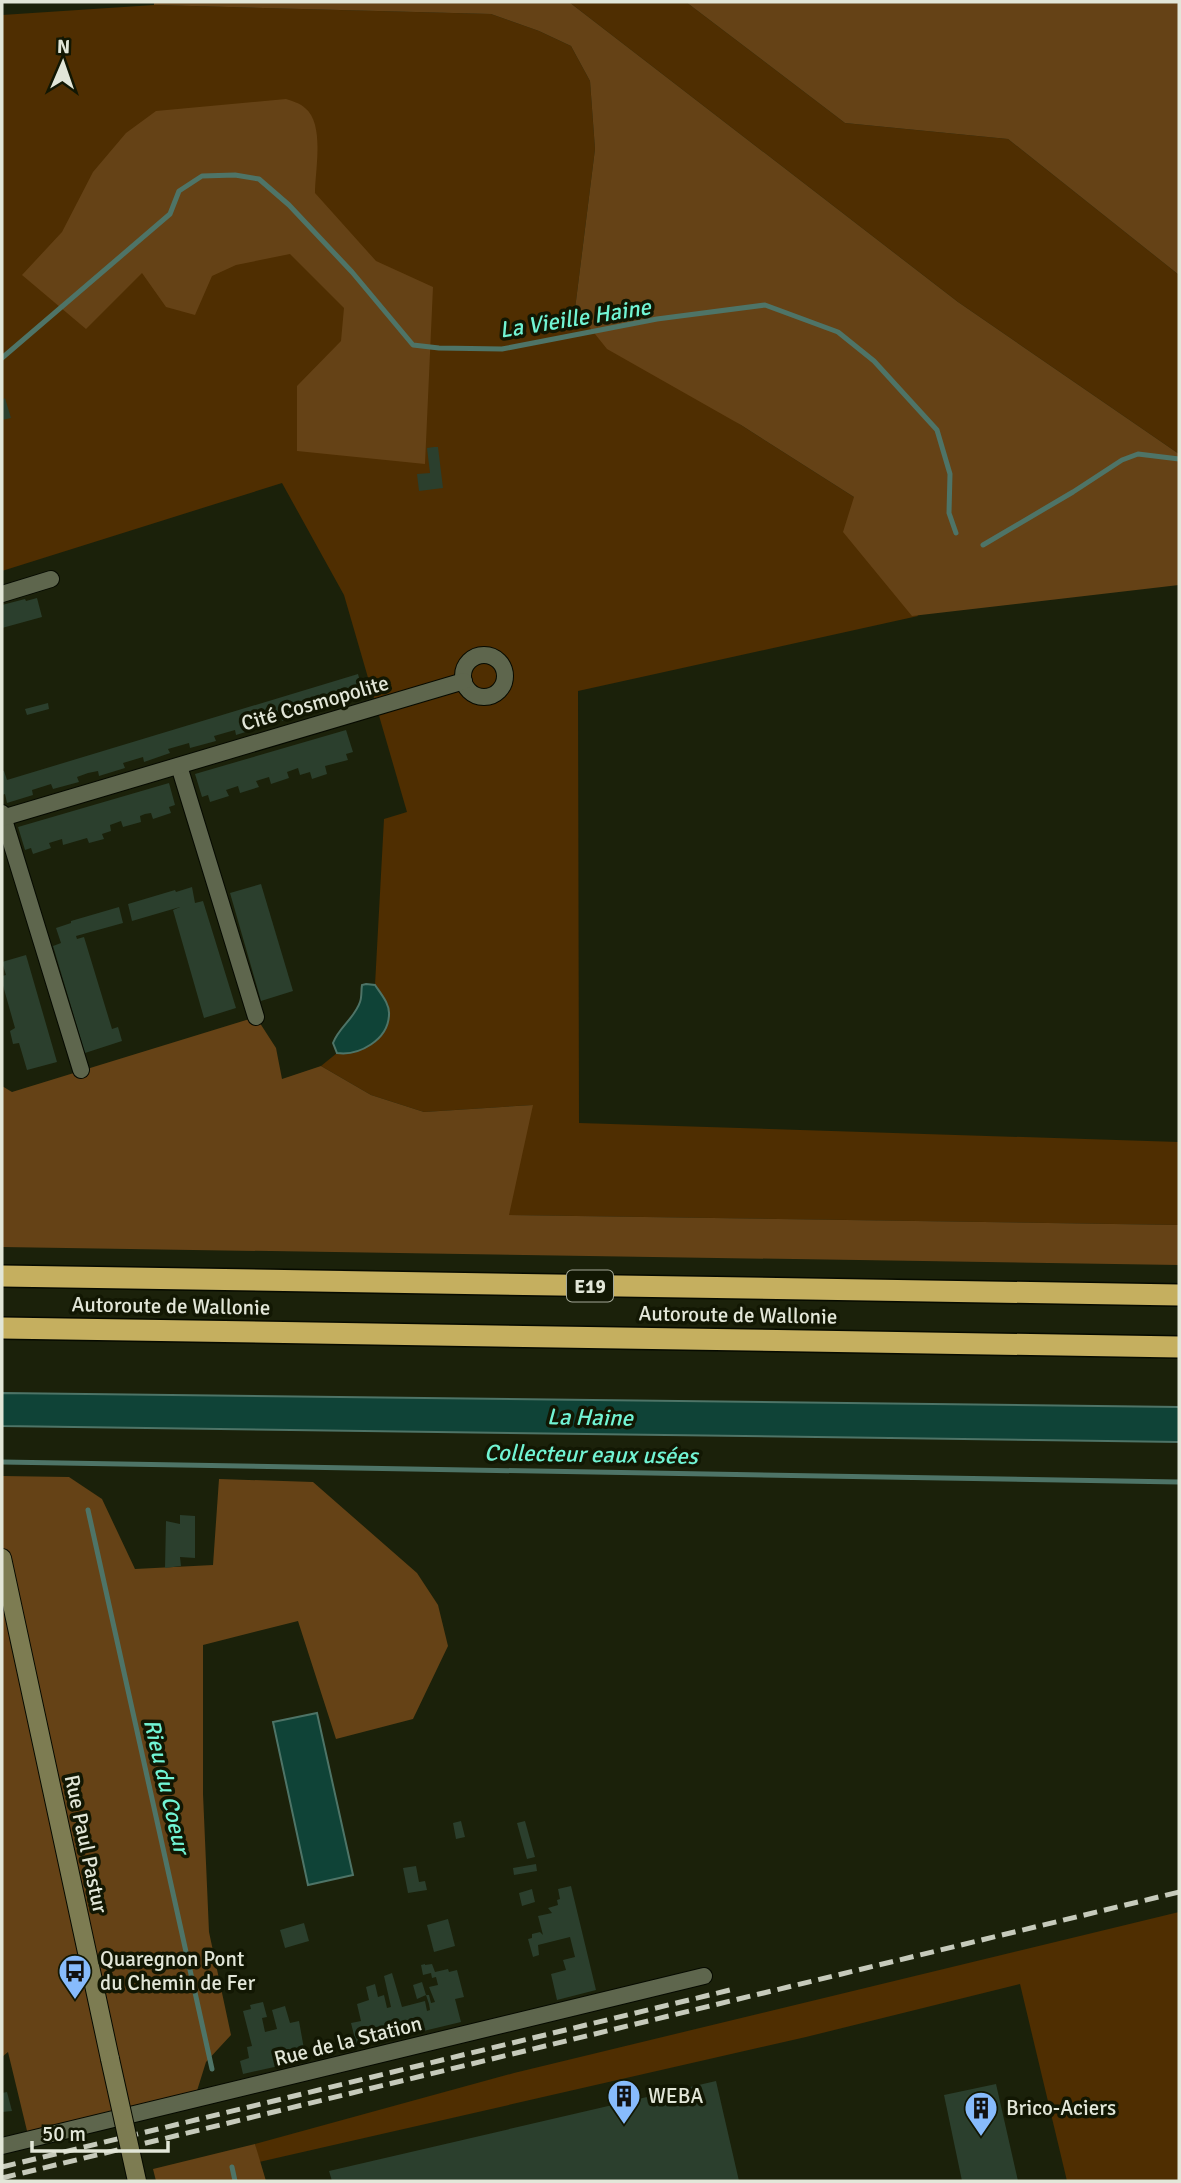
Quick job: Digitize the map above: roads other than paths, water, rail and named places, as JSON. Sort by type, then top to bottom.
[{"type":"highway","name":"Autoroute de Wallonie","points":[[2,1276],[1179,1295]]},
{"type":"highway","name":"Autoroute de Wallonie","points":[[2,1328],[1179,1347]]},
{"type":"main road","name":"Rue Paul Pastur","points":[[2,1558],[8,1622],[137,2181]]},
{"type":"street","points":[[2,594],[51,579]]},
{"type":"street","name":"Cité Cosmopolite","points":[[80,1070],[2,816],[464,681]]},
{"type":"street","points":[[179,766],[256,1017]]},
{"type":"street","name":"Rue de la Station","points":[[2,2146],[704,1976]]},
{"type":"water","points":[[362,985],[375,985],[388,1007],[389,1015],[384,1032],[363,1049],[337,1053],[333,1043],[357,1008],[361,1000]]},
{"type":"water","name":"La Haine","points":[[2,1393],[1179,1407],[1179,1442],[2,1426]]},
{"type":"water","points":[[317,1713],[353,1875],[308,1885],[273,1722]]},
{"type":"waterway","name":"La Vieille Haine","points":[[2,358],[170,214],[179,191],[202,176],[235,175],[259,179],[289,205],[352,272],[413,345],[502,349],[657,319],[765,305],[838,332],[874,361],[937,430],[950,474],[949,513],[956,533]]},
{"type":"waterway","points":[[983,545],[1122,460],[1138,454],[1179,459]]},
{"type":"waterway","name":"Collecteur eaux usées","points":[[2,1462],[1179,1482]]},
{"type":"waterway","name":"Rieu du Coeur","points":[[88,1510],[212,2069]]},
{"type":"waterway","name":"Rieu du Coeur","points":[[232,2167],[235,2181]]},
{"type":"railway","points":[[2,2178],[1179,1892]]},
{"type":"railway","points":[[2,2167],[730,1990]]},
{"type":"place","name":"Quaregnon Pont du Chemin de Fer","points":[[75,2001]]},
{"type":"place","name":"WEBA","points":[[624,2126]]},
{"type":"place","name":"Brico-Aciers","points":[[981,2138]]}]
